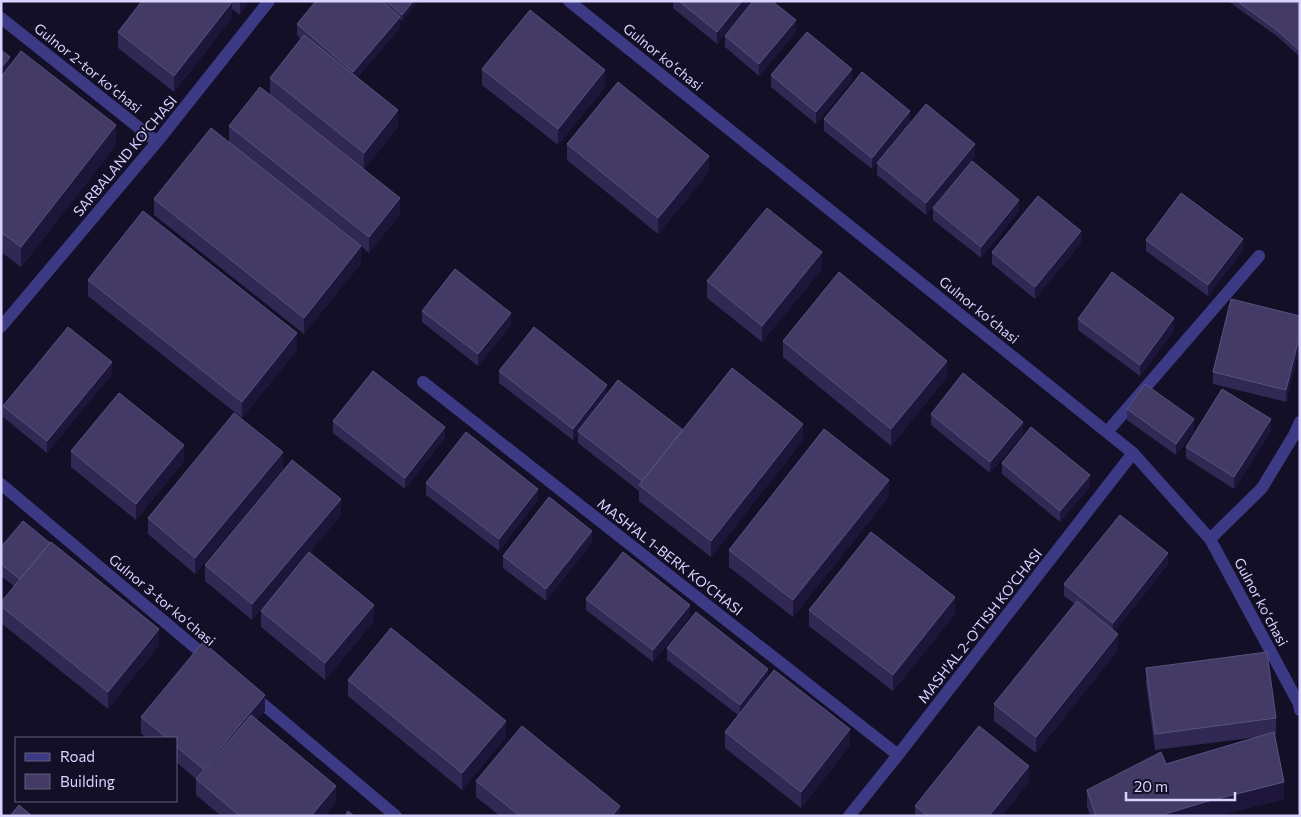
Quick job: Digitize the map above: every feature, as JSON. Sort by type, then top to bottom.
[{"type":"street","name":"SARBALAND KO'CHASI","points":[[1,327],[157,142],[269,1]]},
{"type":"street","name":"Gulnor koʻchasi","points":[[569,1],[1133,453],[1210,539],[1299,707]]},
{"type":"street","name":"Gulnor 2-tor koʻchasi","points":[[1,18],[157,142]]},
{"type":"street","points":[[1107,432],[1259,256]]},
{"type":"street","name":"MASH'AL 1-BERK KO'CHASI","points":[[423,382],[898,755]]},
{"type":"street","points":[[1210,539],[1262,488],[1300,422]]},
{"type":"street","name":"MASH'AL 2-O'TISH KO'CHASI","points":[[849,816],[1133,453]]},
{"type":"street","name":"Gulnor 3-tor koʻchasi","points":[[1,484],[221,669]]},
{"type":"street","points":[[244,688],[396,816]]},
{"type":"building","points":[[142,1],[232,2],[174,76],[118,32]]},
{"type":"building","points":[[316,1],[382,1],[400,17],[353,72],[297,24]]},
{"type":"building","points":[[386,1],[413,1],[402,15]]},
{"type":"building","points":[[679,1],[742,1],[717,32]]},
{"type":"building","points":[[753,1],[772,1],[796,20],[759,64],[725,36]]},
{"type":"building","points":[[1237,1],[1300,1],[1300,51],[1278,31]]},
{"type":"building","points":[[530,10],[605,70],[558,129],[482,69]]},
{"type":"building","points":[[807,32],[852,69],[816,112],[771,75]]},
{"type":"building","points":[[304,35],[398,110],[364,153],[270,78]]},
{"type":"building","points":[[1,50],[10,57],[1,68]]},
{"type":"building","points":[[21,51],[116,125],[21,247],[1,232],[1,77]]},
{"type":"building","points":[[862,72],[910,111],[872,158],[824,119]]},
{"type":"building","points":[[618,82],[709,156],[658,218],[567,144]]},
{"type":"building","points":[[260,87],[400,198],[369,237],[229,126]]},
{"type":"building","points":[[926,104],[975,144],[926,203],[877,163]]},
{"type":"building","points":[[211,128],[361,246],[304,318],[154,199]]},
{"type":"building","points":[[972,161],[1019,200],[981,247],[933,208]]},
{"type":"building","points":[[1181,193],[1243,239],[1208,285],[1146,240]]},
{"type":"building","points":[[1038,196],[1081,231],[1035,287],[992,252]]},
{"type":"building","points":[[767,208],[822,252],[762,326],[707,281]]},
{"type":"building","points":[[143,211],[297,333],[242,402],[88,280]]},
{"type":"building","points":[[455,269],[511,313],[478,354],[422,311]]},
{"type":"building","points":[[839,272],[947,361],[891,429],[783,341]]},
{"type":"building","points":[[1112,272],[1174,318],[1140,365],[1078,319]]},
{"type":"building","points":[[1231,299],[1300,316],[1300,334],[1286,390],[1213,372]]},
{"type":"building","points":[[68,327],[112,362],[47,441],[3,406]]},
{"type":"building","points":[[534,327],[607,385],[573,429],[499,371]]},
{"type":"building","points":[[732,368],[803,424],[711,541],[639,485]]},
{"type":"building","points":[[373,371],[445,427],[405,478],[333,421]]},
{"type":"building","points":[[963,373],[1023,422],[990,462],[931,414]]},
{"type":"building","points":[[618,380],[683,430],[642,481],[578,431]]},
{"type":"building","points":[[1145,384],[1194,419],[1176,444],[1127,409]]},
{"type":"building","points":[[1222,389],[1271,419],[1234,477],[1186,447]]},
{"type":"building","points":[[119,393],[184,445],[136,504],[71,451]]},
{"type":"building","points":[[234,413],[283,452],[195,558],[148,518]]},
{"type":"building","points":[[1031,427],[1090,475],[1060,511],[1002,463]]},
{"type":"building","points":[[824,429],[889,480],[793,600],[729,550]]},
{"type":"building","points":[[466,432],[538,489],[499,539],[426,483]]},
{"type":"building","points":[[292,460],[341,499],[252,604],[205,565]]},
{"type":"building","points":[[549,497],[592,531],[546,589],[503,556]]},
{"type":"building","points":[[1120,515],[1168,553],[1113,623],[1064,584]]},
{"type":"building","points":[[23,521],[50,543],[20,579],[1,564],[1,547]]},
{"type":"building","points":[[871,532],[955,597],[893,675],[809,610]]},
{"type":"building","points":[[51,542],[159,629],[108,692],[1,606],[1,602]]},
{"type":"building","points":[[309,552],[374,605],[325,663],[261,611]]},
{"type":"building","points":[[623,552],[690,605],[653,650],[586,599]]},
{"type":"building","points":[[1077,601],[1118,634],[1036,737],[994,704]]},
{"type":"building","points":[[696,612],[768,669],[740,705],[667,648]]},
{"type":"building","points":[[391,628],[506,721],[462,773],[348,680]]},
{"type":"building","points":[[203,642],[265,695],[203,769],[178,748],[178,737],[166,737],[141,717]]},
{"type":"building","points":[[1267,652],[1276,718],[1155,734],[1146,668]]},
{"type":"building","points":[[774,670],[850,729],[801,792],[725,732]]},
{"type":"building","points":[[251,715],[336,786],[311,816],[240,816],[196,779]]},
{"type":"building","points":[[522,726],[620,806],[612,816],[520,816],[476,781]]},
{"type":"building","points":[[979,726],[1029,766],[989,816],[928,816],[915,806]]},
{"type":"building","points":[[1274,732],[1284,782],[1205,802],[1165,814],[1165,816],[1096,816],[1087,790],[1161,752],[1166,764]]},
{"type":"building","points":[[19,805],[32,816],[10,816]]},
{"type":"building","points":[[348,811],[354,816],[345,816]]}]
